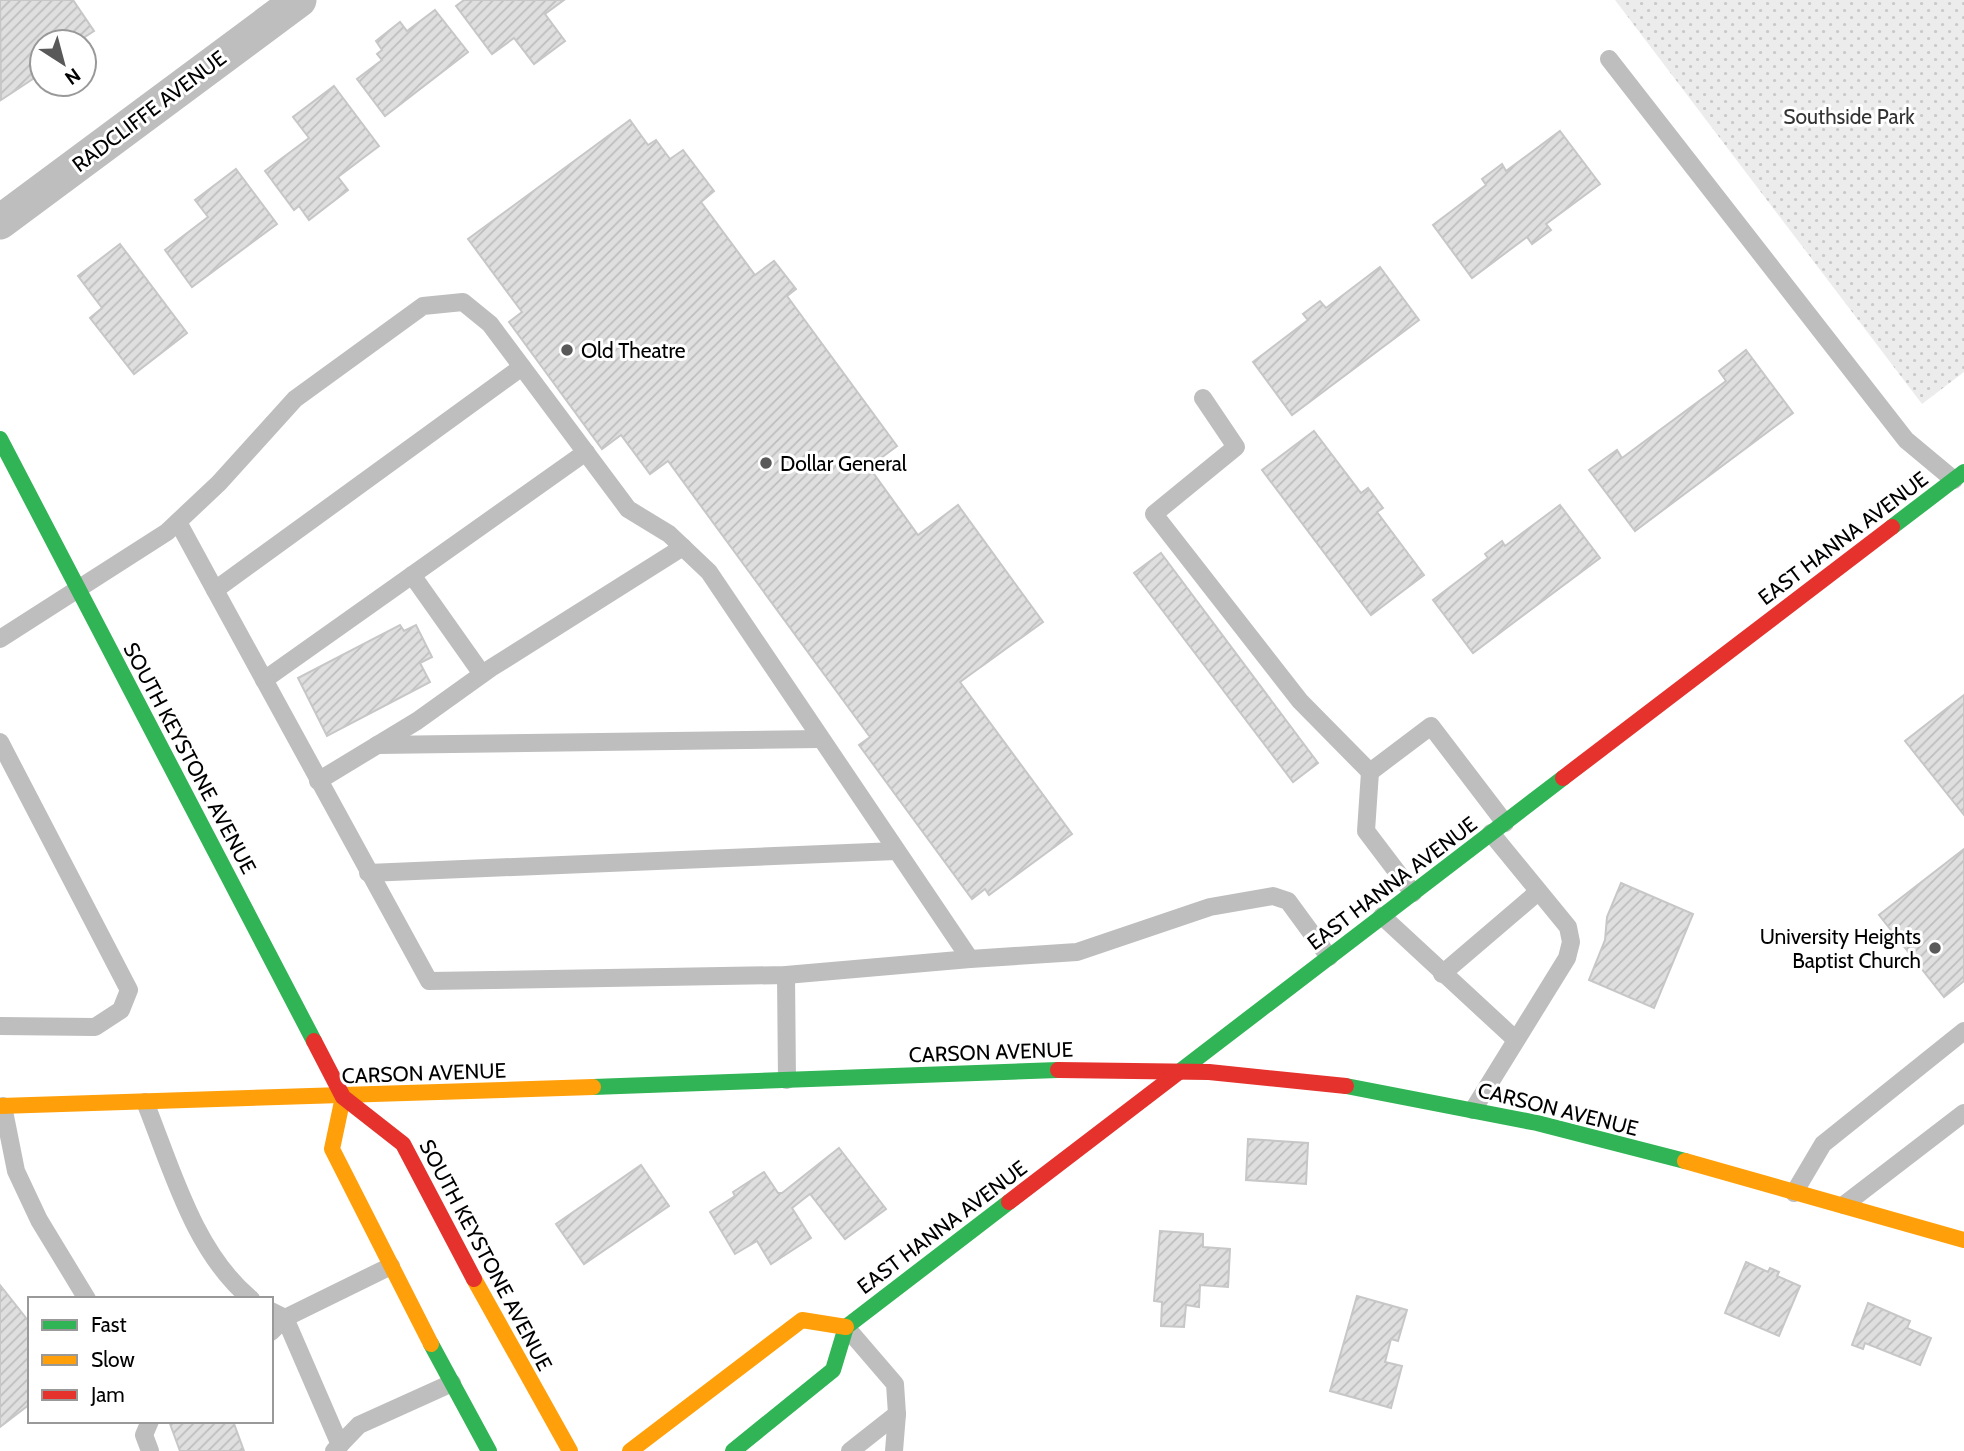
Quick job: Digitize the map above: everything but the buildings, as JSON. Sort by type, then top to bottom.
[{"type":"main road","name":"SOUTH KEYSTONE AVENUE","points":[[0,439],[343,1097],[403,1144],[498,1325],[570,1451]]},
{"type":"main road","name":"EAST HANNA AVENUE","points":[[846,1327],[1959,476]]},
{"type":"main road","name":"CARSON AVENUE","points":[[2,1106],[343,1097],[1069,1069],[1179,1071],[1278,1078],[1369,1090],[1473,1110],[1593,1138],[1964,1240]]},
{"type":"main road","points":[[343,1097],[332,1149],[489,1451]]},
{"type":"main road","points":[[630,1451],[803,1320],[846,1327],[833,1370],[757,1444],[733,1451]]},
{"type":"street","name":"RADCLIFFE AVENUE","points":[[0,222],[299,0]]},
{"type":"lane","points":[[1609,59],[1906,440],[1959,476]]},
{"type":"lane","points":[[0,639],[78,587],[167,533],[219,483],[295,399],[423,306],[463,302],[490,324],[628,509],[669,534],[709,572],[970,959]]},
{"type":"lane","points":[[215,590],[522,367]]},
{"type":"lane","points":[[1203,398],[1236,447],[1154,513],[1300,701],[1370,772],[1366,831],[1413,893]]},
{"type":"lane","points":[[264,680],[586,452]]},
{"type":"lane","points":[[177,522],[429,981],[786,975],[1077,952],[1210,906],[1273,895],[1288,901],[1329,957]]},
{"type":"lane","points":[[318,781],[417,721],[482,674],[683,547]]},
{"type":"lane","points":[[412,575],[482,674]]},
{"type":"lane","points":[[1370,772],[1431,726],[1538,892],[1568,928],[1571,942],[1567,958],[1473,1110]]},
{"type":"lane","points":[[377,746],[820,739]]},
{"type":"lane","points":[[0,743],[129,990],[121,1010],[95,1027],[0,1026]]},
{"type":"lane","points":[[368,873],[896,851]]},
{"type":"lane","points":[[1442,974],[1538,892]]},
{"type":"lane","points":[[1382,916],[1516,1041]]},
{"type":"lane","points":[[786,975],[787,1080]]},
{"type":"lane","points":[[1794,1193],[1823,1144],[1964,1031]]},
{"type":"lane","points":[[145,1102],[193,1219],[228,1280],[243,1297]]},
{"type":"lane","points":[[2,1106],[16,1171],[39,1220],[86,1297]]},
{"type":"lane","points":[[1842,1207],[1964,1113]]},
{"type":"lane","points":[[391,1266],[278,1315],[337,1448],[359,1426],[452,1383]]},
{"type":"lane","points":[[846,1327],[895,1384],[897,1414],[894,1451]]},
{"type":"lane","points":[[850,1451],[897,1414]]},
{"type":"lane","points":[[149,1423],[144,1435],[150,1451]]},
{"type":"green space","name":"Southside Park","points":[[1615,0],[1964,0],[1964,372],[1922,404]]},
{"type":"traffic: fast","points":[[0,439],[314,1041]]},
{"type":"traffic: fast","points":[[1892,527],[1964,472]]},
{"type":"traffic: fast","points":[[1179,1072],[1563,778]]},
{"type":"traffic: fast","points":[[593,1087],[1058,1070]]},
{"type":"traffic: fast","points":[[1346,1086],[1537,1123],[1685,1161]]},
{"type":"traffic: fast","points":[[733,1451],[833,1370],[846,1327],[1009,1202]]},
{"type":"traffic: fast","points":[[431,1344],[489,1451]]},
{"type":"traffic: slow","points":[[0,1106],[593,1087]]},
{"type":"traffic: slow","points":[[343,1097],[332,1149],[431,1344]]},
{"type":"traffic: slow","points":[[1685,1161],[1964,1240]]},
{"type":"traffic: slow","points":[[474,1279],[570,1451]]},
{"type":"traffic: slow","points":[[630,1451],[802,1320],[846,1327]]},
{"type":"traffic: jam","points":[[1563,778],[1892,527]]},
{"type":"traffic: jam","points":[[314,1041],[343,1097],[403,1144],[474,1279]]},
{"type":"traffic: jam","points":[[1058,1070],[1209,1072],[1346,1086]]},
{"type":"traffic: jam","points":[[1009,1202],[1179,1072]]},
{"type":"place","name":"Old Theatre","points":[[567,350]]},
{"type":"place","name":"Dollar General","points":[[766,463]]},
{"type":"place","name":"University Heights Baptist Church","points":[[1935,948]]}]
